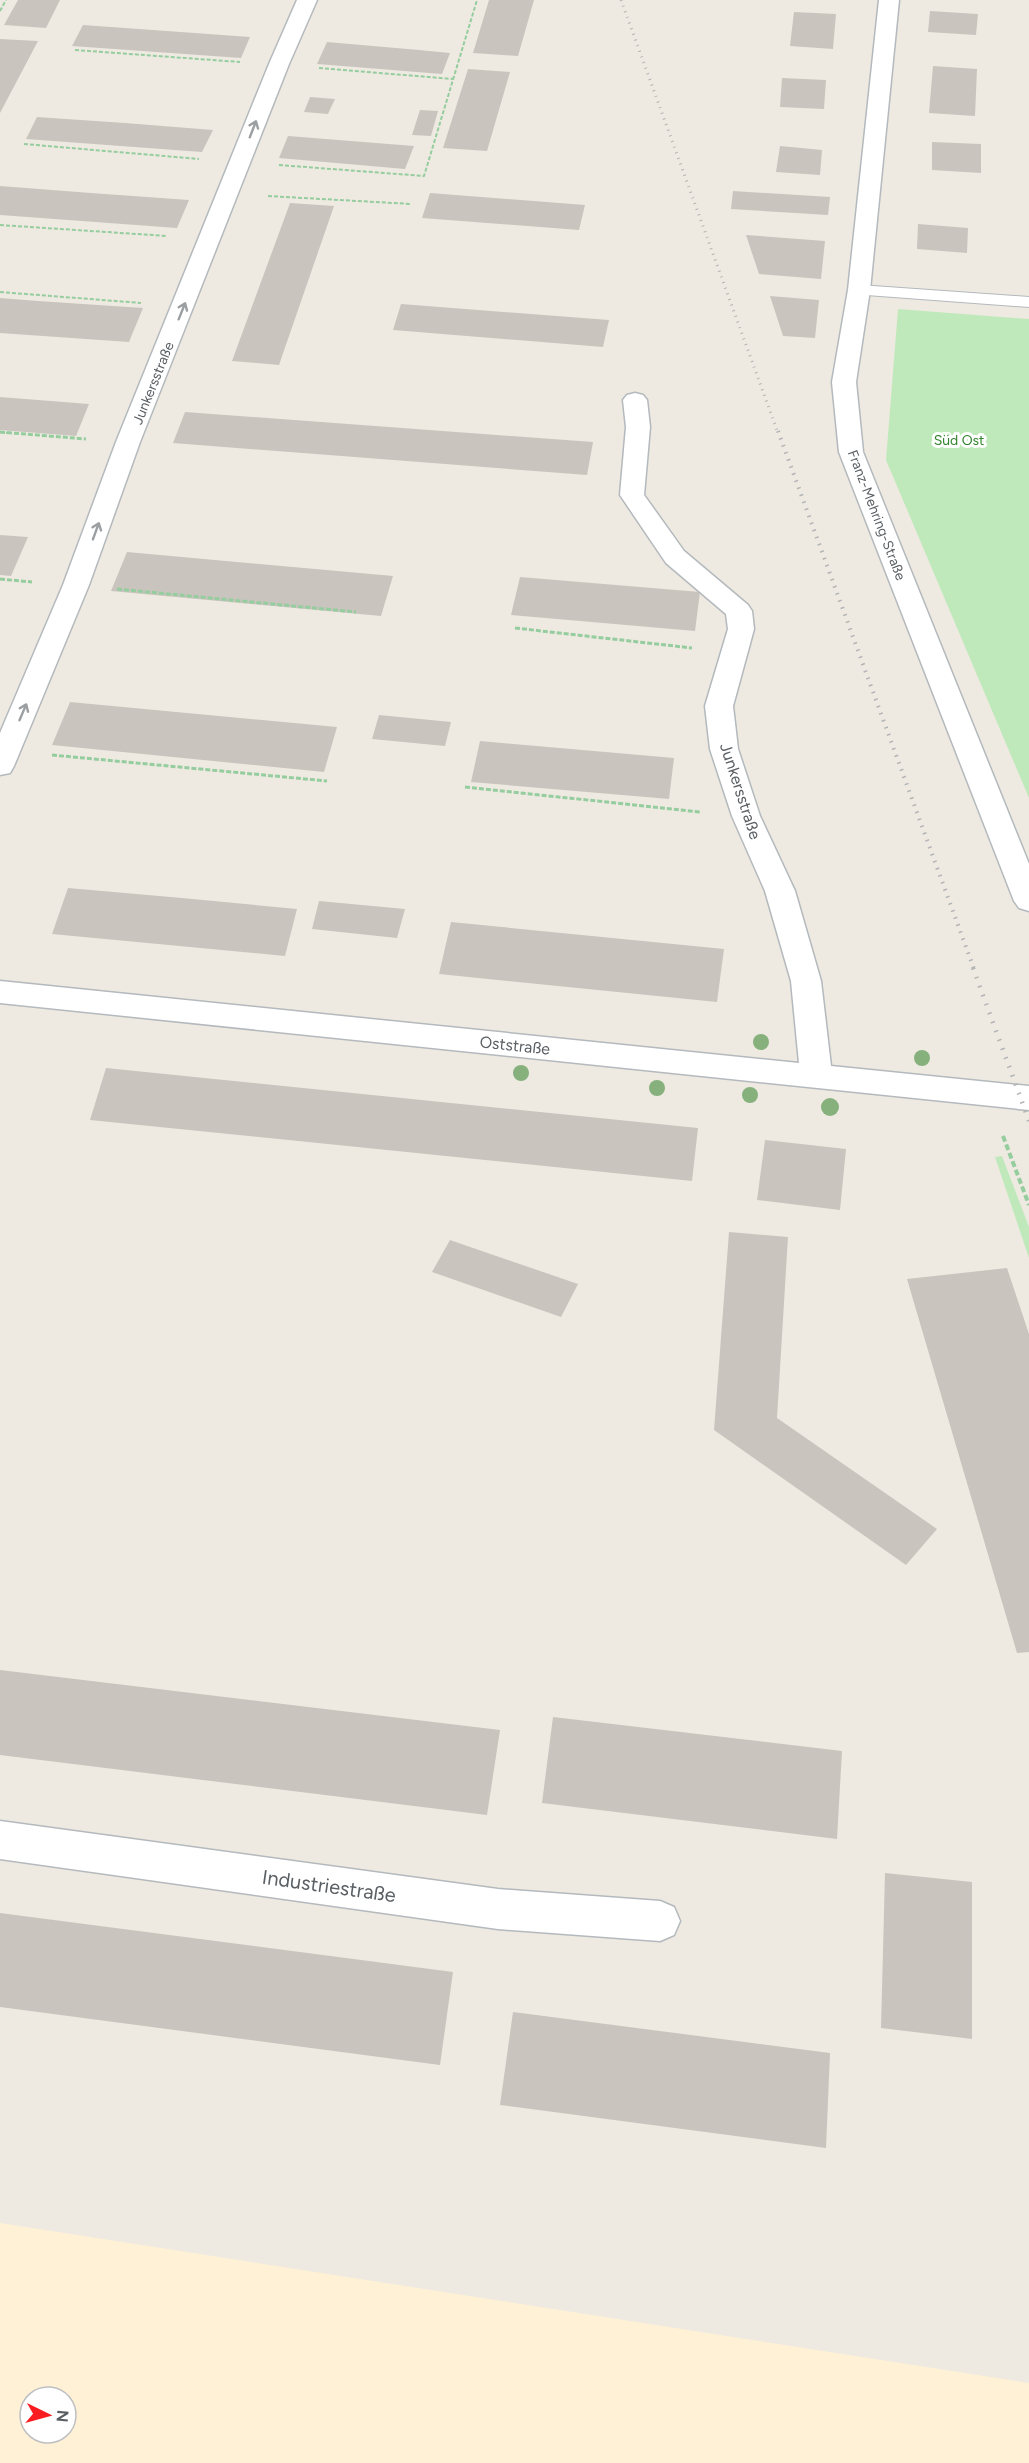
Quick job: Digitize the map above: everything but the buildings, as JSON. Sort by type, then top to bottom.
[{"type":"street","name":"Junkersstraße","points":[[3,758],[76,585],[128,442],[307,0]]},
{"type":"street","name":"Franz-Mehring-Straße","points":[[889,0],[859,290],[844,382],[851,452],[1029,901]]},
{"type":"street","name":"Junkersstraße","points":[[635,400],[638,427],[632,495],[675,557],[739,611],[741,630],[719,706],[724,748],[746,816],[780,891],[806,981],[816,1075]]},
{"type":"street","name":"Oststraße","points":[[0,992],[1029,1098]]},
{"type":"street","name":"Industriestraße","points":[[0,1840],[498,1909],[660,1921]]},
{"type":"lane","points":[[859,290],[1029,302]]},
{"type":"path","points":[[0,11],[6,0]]},
{"type":"path","points":[[424,176],[477,0]]},
{"type":"path","points":[[228,193],[411,204]]},
{"type":"path","points":[[0,225],[210,239]]},
{"type":"path","points":[[0,292],[184,306]]},
{"type":"path","points":[[0,432],[128,442]]},
{"type":"path","points":[[0,579],[356,612]]},
{"type":"path","points":[[515,628],[735,652]]},
{"type":"path","points":[[3,758],[327,781]]},
{"type":"path","points":[[465,787],[746,816]]},
{"type":"path","points":[[987,1093],[1029,1205]]},
{"type":"shaded area","points":[[0,2223],[1029,2383],[1029,2463],[0,2463]]},
{"type":"green space","name":"Süd Ost","points":[[898,309],[1029,319],[1029,798],[886,460]]},
{"type":"green space","points":[[1002,1156],[1029,1227],[1029,1258],[995,1157]]},
{"type":"railway","points":[[621,0],[778,433]]},
{"type":"railway","points":[[778,431],[974,969]]},
{"type":"railway","points":[[973,968],[1029,1121]]}]
